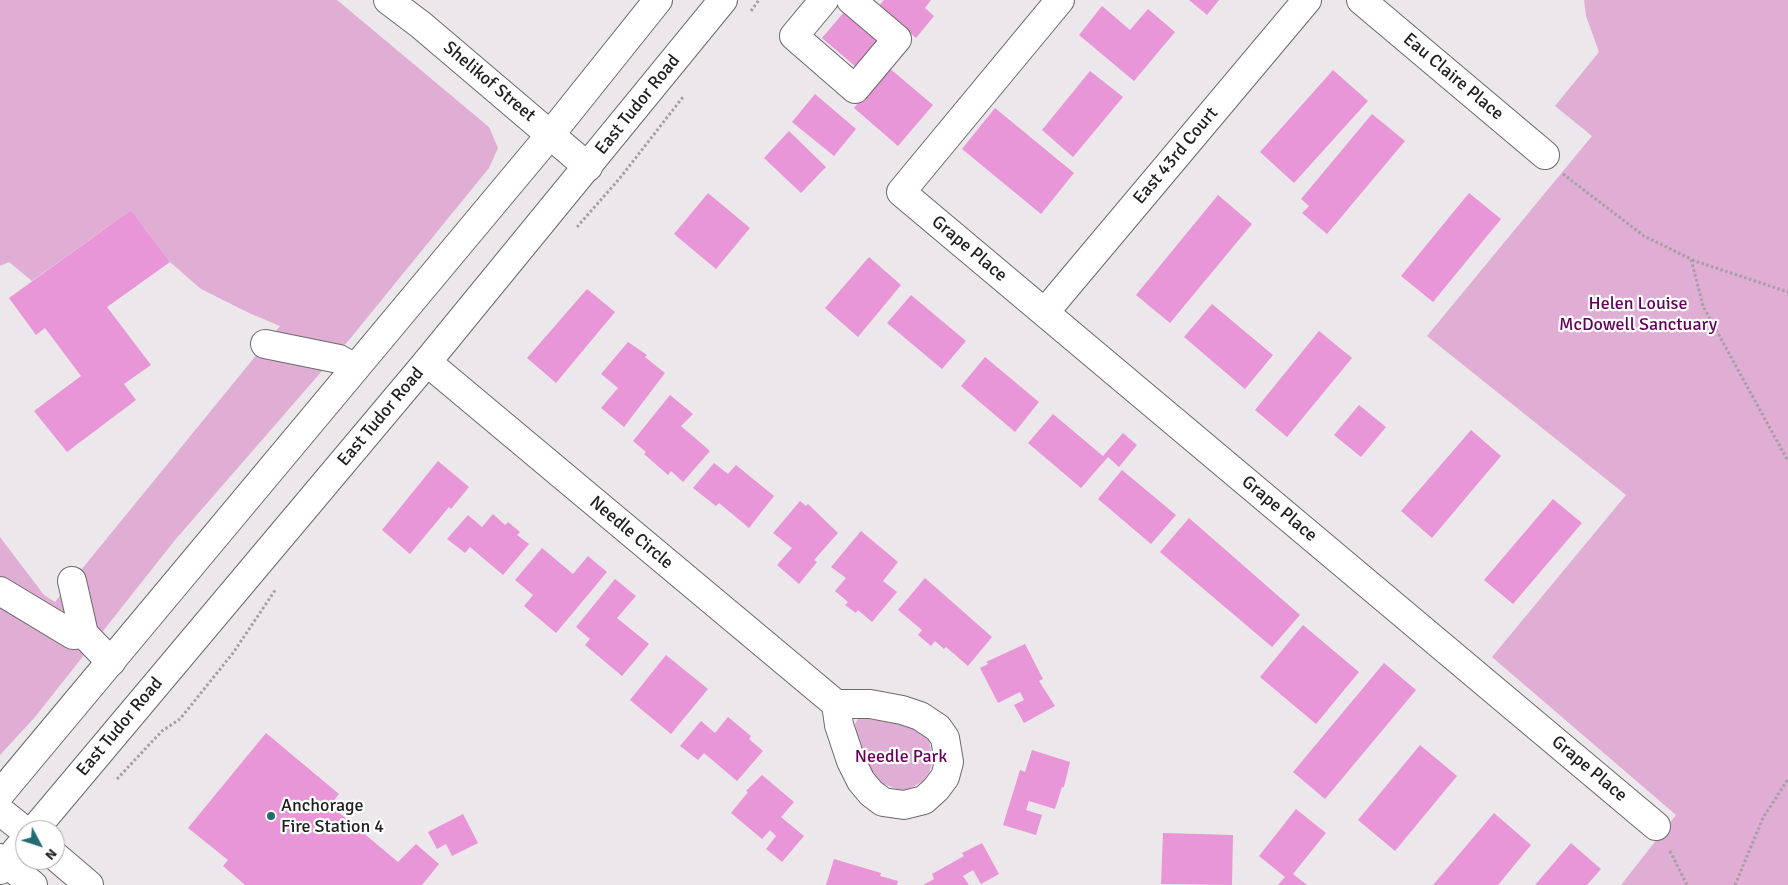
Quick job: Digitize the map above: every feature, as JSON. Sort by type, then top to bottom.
[{"type":"street","name":"Shelikof Street","points":[[388,0],[421,25],[588,167]]},
{"type":"street","points":[[0,794],[550,135],[658,0]]},
{"type":"street","name":"East Tudor Road","points":[[42,820],[427,362],[723,0]]},
{"type":"street","points":[[824,0],[794,36],[855,89],[897,39],[852,0]]},
{"type":"street","name":"Grape Place","points":[[1060,0],[901,192],[1656,826]]},
{"type":"street","name":"East 43rd Court","points":[[1045,312],[1308,0]]},
{"type":"street","name":"Eau Claire Place","points":[[1361,0],[1545,155]]},
{"type":"street","points":[[266,344],[339,359],[355,368]]},
{"type":"street","name":"Needle Circle","points":[[427,362],[836,704]]},
{"type":"street","points":[[72,581],[84,634],[111,662]]},
{"type":"street","points":[[0,591],[73,635],[84,634]]},
{"type":"street","points":[[863,703],[888,707],[912,712],[933,723],[945,738],[949,756],[945,777],[936,789],[924,800],[904,805],[884,802],[871,793],[861,781],[851,761],[839,725],[836,704],[863,703]]},
{"type":"street","points":[[0,810],[15,823]]},
{"type":"street","points":[[15,850],[2,864],[34,885]]},
{"type":"street","points":[[65,864],[90,885]]},
{"type":"path","points":[[1545,155],[1567,178],[1644,236],[1691,259],[1788,292]]},
{"type":"path","points":[[1691,259],[1703,306],[1788,461]]},
{"type":"path","points":[[110,786],[162,731],[180,719],[233,653],[280,583]]},
{"type":"path","points":[[1735,885],[1763,818],[1788,779]]},
{"type":"path","points":[[1656,826],[1687,885]]},
{"type":"green space","points":[[0,0],[337,0],[489,127],[498,148],[489,168],[349,340],[175,540],[35,717],[0,755],[0,537],[44,595],[55,602],[280,326],[201,289],[170,262],[131,210],[32,281],[9,262],[0,266]]},
{"type":"green space","name":"Helen Louise McDowell Sanctuary","points":[[1584,0],[1788,0],[1788,885],[1621,885],[1676,815],[1492,657],[1626,495],[1427,336],[1592,136],[1555,106],[1599,52],[1586,16]]},
{"type":"green space","name":"Needle Park","points":[[858,719],[904,725],[922,732],[929,741],[933,759],[929,773],[923,781],[909,789],[899,790],[879,782],[873,775],[857,735],[855,724]]},
{"type":"building","points":[[884,0],[931,0],[925,8],[934,16],[916,38],[878,7]]},
{"type":"building","points":[[1189,0],[1219,0],[1207,15]]},
{"type":"building","points":[[1102,6],[1130,30],[1148,9],[1175,32],[1134,81],[1079,35]]},
{"type":"building","points":[[845,11],[878,39],[855,66],[822,38]]},
{"type":"building","points":[[888,67],[933,105],[898,146],[854,108]]},
{"type":"building","points":[[1333,70],[1368,101],[1294,183],[1260,152]]},
{"type":"building","points":[[1090,71],[1123,97],[1073,157],[1042,130]]},
{"type":"building","points":[[815,94],[856,129],[834,156],[792,122]]},
{"type":"building","points":[[995,108],[1074,173],[1041,214],[962,149]]},
{"type":"building","points":[[1372,114],[1405,141],[1327,234],[1302,213],[1309,206],[1301,199]]},
{"type":"building","points":[[789,131],[826,167],[801,193],[764,158]]},
{"type":"building","points":[[708,193],[750,228],[716,269],[674,234]]},
{"type":"building","points":[[1469,193],[1501,219],[1433,302],[1401,276]]},
{"type":"building","points":[[1218,195],[1252,224],[1170,323],[1136,295]]},
{"type":"building","points":[[131,210],[170,262],[107,307],[151,365],[124,384],[136,400],[67,452],[34,411],[81,376],[45,328],[36,335],[9,298]]},
{"type":"building","points":[[869,257],[901,285],[858,337],[825,308]]},
{"type":"building","points":[[587,289],[615,312],[556,383],[527,358]]},
{"type":"building","points":[[911,295],[966,341],[942,369],[887,323]]},
{"type":"building","points":[[1212,304],[1273,355],[1245,389],[1184,337]]},
{"type":"building","points":[[1319,331],[1352,358],[1287,437],[1255,410]]},
{"type":"building","points":[[628,342],[647,355],[645,357],[665,373],[624,427],[601,408],[618,388],[601,374]]},
{"type":"building","points":[[985,357],[1039,402],[1015,432],[961,386]]},
{"type":"building","points":[[670,395],[693,414],[681,426],[710,451],[683,482],[671,471],[668,475],[644,454],[646,452],[633,441]]},
{"type":"building","points":[[1359,405],[1386,427],[1361,457],[1334,435]]},
{"type":"building","points":[[1053,414],[1103,456],[1123,433],[1137,445],[1119,467],[1108,457],[1081,488],[1028,443]]},
{"type":"building","points":[[1471,430],[1501,456],[1432,538],[1401,511]]},
{"type":"building","points":[[438,461],[469,487],[451,509],[449,507],[410,554],[382,530]]},
{"type":"building","points":[[714,463],[728,474],[736,465],[774,496],[749,528],[719,503],[716,506],[693,488]]},
{"type":"building","points":[[1122,470],[1176,515],[1151,544],[1098,499]]},
{"type":"building","points":[[1553,499],[1582,523],[1513,604],[1484,580]]},
{"type":"building","points":[[800,501],[806,506],[808,504],[838,533],[814,560],[817,562],[799,584],[777,565],[792,548],[773,533]]},
{"type":"building","points":[[493,514],[505,525],[508,522],[520,532],[517,535],[529,544],[503,575],[470,547],[465,553],[447,539],[468,515],[482,527]]},
{"type":"building","points":[[1189,518],[1300,615],[1272,647],[1160,552]]},
{"type":"building","points":[[861,531],[898,562],[883,581],[897,592],[872,622],[858,610],[856,613],[845,605],[848,602],[835,591],[846,578],[831,567]]},
{"type":"building","points":[[542,548],[573,574],[588,556],[607,572],[556,633],[524,606],[533,595],[515,580]]},
{"type":"building","points":[[925,578],[992,637],[968,666],[946,647],[944,649],[935,641],[931,646],[918,635],[922,630],[898,610]]},
{"type":"building","points":[[615,579],[636,596],[617,618],[649,644],[622,676],[585,645],[590,639],[576,627]]},
{"type":"building","points":[[1303,625],[1359,672],[1316,724],[1260,677]]},
{"type":"building","points":[[1025,644],[1043,679],[1039,681],[1055,706],[1024,723],[1014,705],[1024,700],[1020,692],[998,703],[980,668],[988,664],[986,662]]},
{"type":"building","points":[[666,655],[708,689],[671,734],[630,700]]},
{"type":"building","points":[[1384,663],[1416,690],[1325,799],[1293,772]]},
{"type":"building","points":[[728,717],[751,736],[749,739],[763,751],[737,781],[704,753],[698,760],[680,746],[701,721],[715,733]]},
{"type":"building","name":"Anchorage Fire Station 4","points":[[266,733],[339,794],[330,805],[398,862],[416,844],[439,864],[422,885],[245,885],[223,866],[228,860],[188,828]]},
{"type":"building","points":[[1420,745],[1457,776],[1395,851],[1358,820]]},
{"type":"building","points":[[1032,750],[1070,762],[1064,787],[1062,787],[1055,809],[1029,801],[1026,810],[1042,815],[1036,835],[1003,825],[1020,770],[1025,772]]},
{"type":"building","points":[[762,775],[794,802],[781,817],[804,836],[782,862],[766,849],[776,836],[770,830],[762,839],[731,813],[748,792],[746,791]]},
{"type":"building","points":[[1296,809],[1326,833],[1293,874],[1307,885],[1278,885],[1285,877],[1259,856]]},
{"type":"building","points":[[1494,813],[1531,845],[1498,885],[1433,885]]},
{"type":"building","points":[[463,814],[478,843],[452,856],[446,844],[437,849],[428,832]]},
{"type":"building","points":[[1163,833],[1233,835],[1232,885],[1161,884]]},
{"type":"building","points":[[982,843],[999,874],[981,884],[973,870],[963,876],[969,885],[923,885],[934,879],[932,874],[964,856],[962,853]]},
{"type":"building","points":[[1571,843],[1601,869],[1587,885],[1535,885]]},
{"type":"building","points":[[834,859],[881,873],[880,876],[898,881],[897,885],[826,885]]},
{"type":"place","name":"Anchorage Fire Station 4","points":[[271,816]]}]
